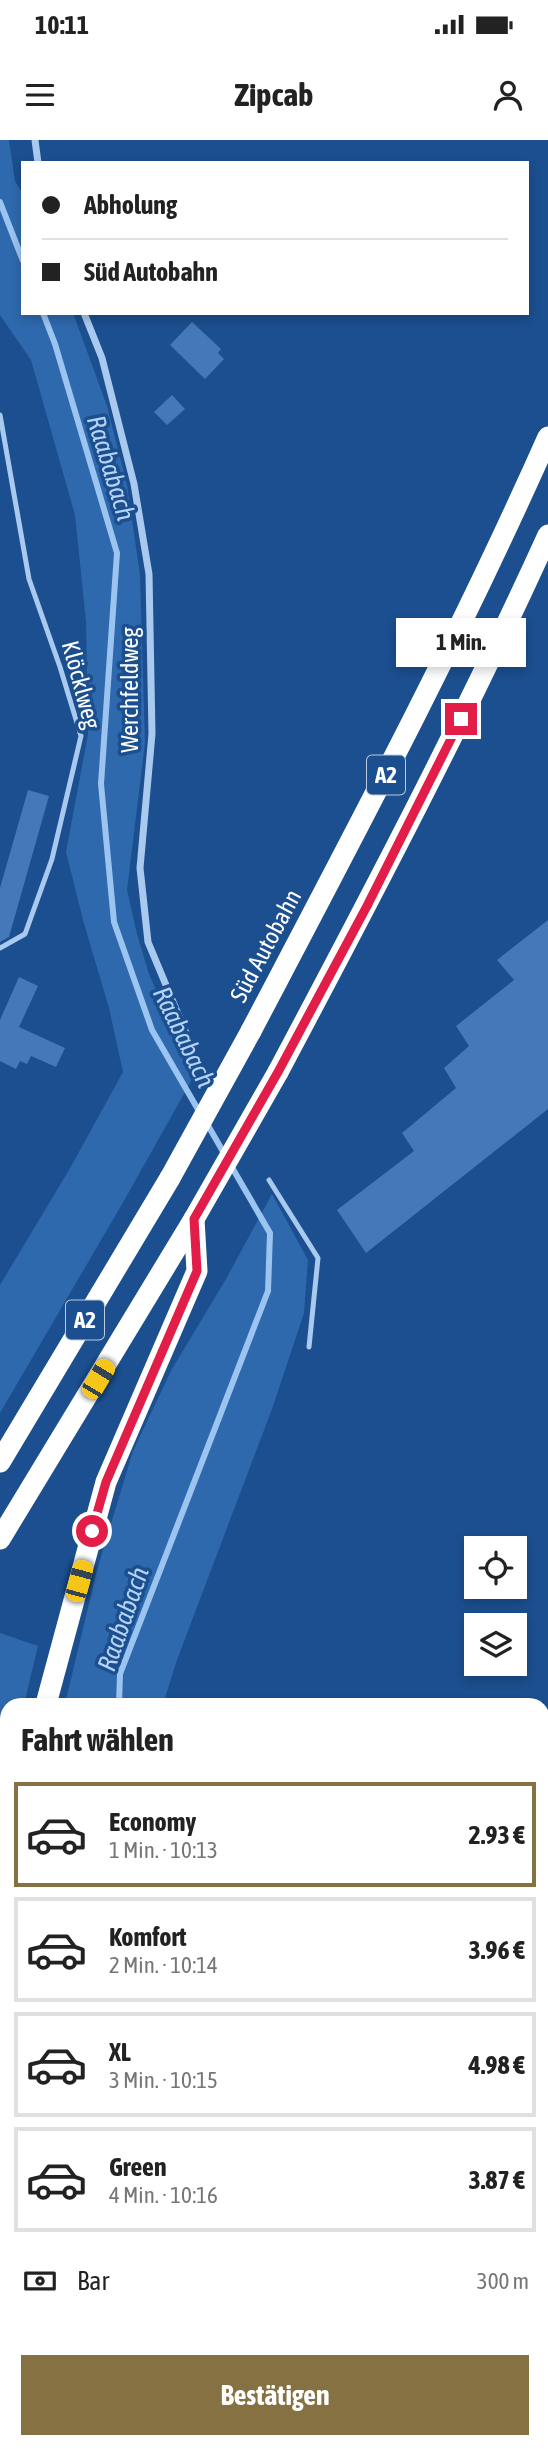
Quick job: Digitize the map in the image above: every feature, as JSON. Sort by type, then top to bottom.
[{"type":"highway","name":"Süd Autobahn","points":[[0,1462],[170,1178],[251,1031],[386,776],[514,514],[548,437]]},
{"type":"highway","name":"A2","points":[[0,1539],[194,1219],[278,1072],[393,856],[500,641],[548,535]]},
{"type":"highway","points":[[48,1698],[106,1482],[197,1271],[194,1219]]},
{"type":"street","points":[[35,140],[38,161]]},
{"type":"street","name":"Werchfeldweg","points":[[85,315],[102,358],[134,484],[149,574],[152,734],[140,868],[148,942],[200,1064]]},
{"type":"lane","name":"Klöcklweg","points":[[0,415],[29,579],[60,667],[80,736],[52,859],[25,934],[0,947]]},
{"type":"lane","points":[[270,1180],[318,1258],[309,1347]]},
{"type":"shaded area","points":[[0,140],[9,140],[15,181],[21,191],[21,315],[74,315],[107,406],[127,485],[140,575],[145,743],[127,890],[149,974],[194,1076],[0,1413],[0,1285],[69,1170],[123,1072],[109,1008],[66,852],[88,734],[86,621],[75,515],[31,360],[0,315]]},
{"type":"shaded area","points":[[272,1194],[308,1260],[304,1313],[272,1409],[165,1698],[66,1698],[97,1570],[133,1451],[172,1369],[226,1279]]},
{"type":"shaded area","points":[[0,1633],[38,1646],[25,1698],[0,1698]]},
{"type":"building","points":[[192,322],[221,349],[218,353],[224,359],[205,379],[170,345]]},
{"type":"building","points":[[172,395],[185,409],[167,425],[154,412]]},
{"type":"building","points":[[28,790],[49,796],[9,937],[0,942],[0,888]]},
{"type":"building","points":[[548,920],[548,1109],[366,1253],[337,1210],[414,1151],[402,1133],[456,1088],[444,1068],[469,1046],[456,1026],[514,980],[497,960]]},
{"type":"building","points":[[19,977],[38,986],[19,1027],[65,1048],[56,1067],[31,1056],[27,1064],[20,1061],[16,1069],[0,1061],[0,1020]]},
{"type":"waterway","name":"Raababach","points":[[0,202],[21,256]]},
{"type":"waterway","name":"Raababach","points":[[44,315],[55,344],[117,553],[101,784],[114,922],[152,1030],[200,1113]]},
{"type":"waterway","name":"Raababach","points":[[206,1122],[225,1155]]},
{"type":"waterway","name":"Raababach","points":[[119,1698],[120,1674],[268,1291],[270,1233],[230,1164]]},
{"type":"route","points":[[92,1531],[106,1482],[197,1271],[194,1219],[278,1072],[368,904],[461,719]]}]
